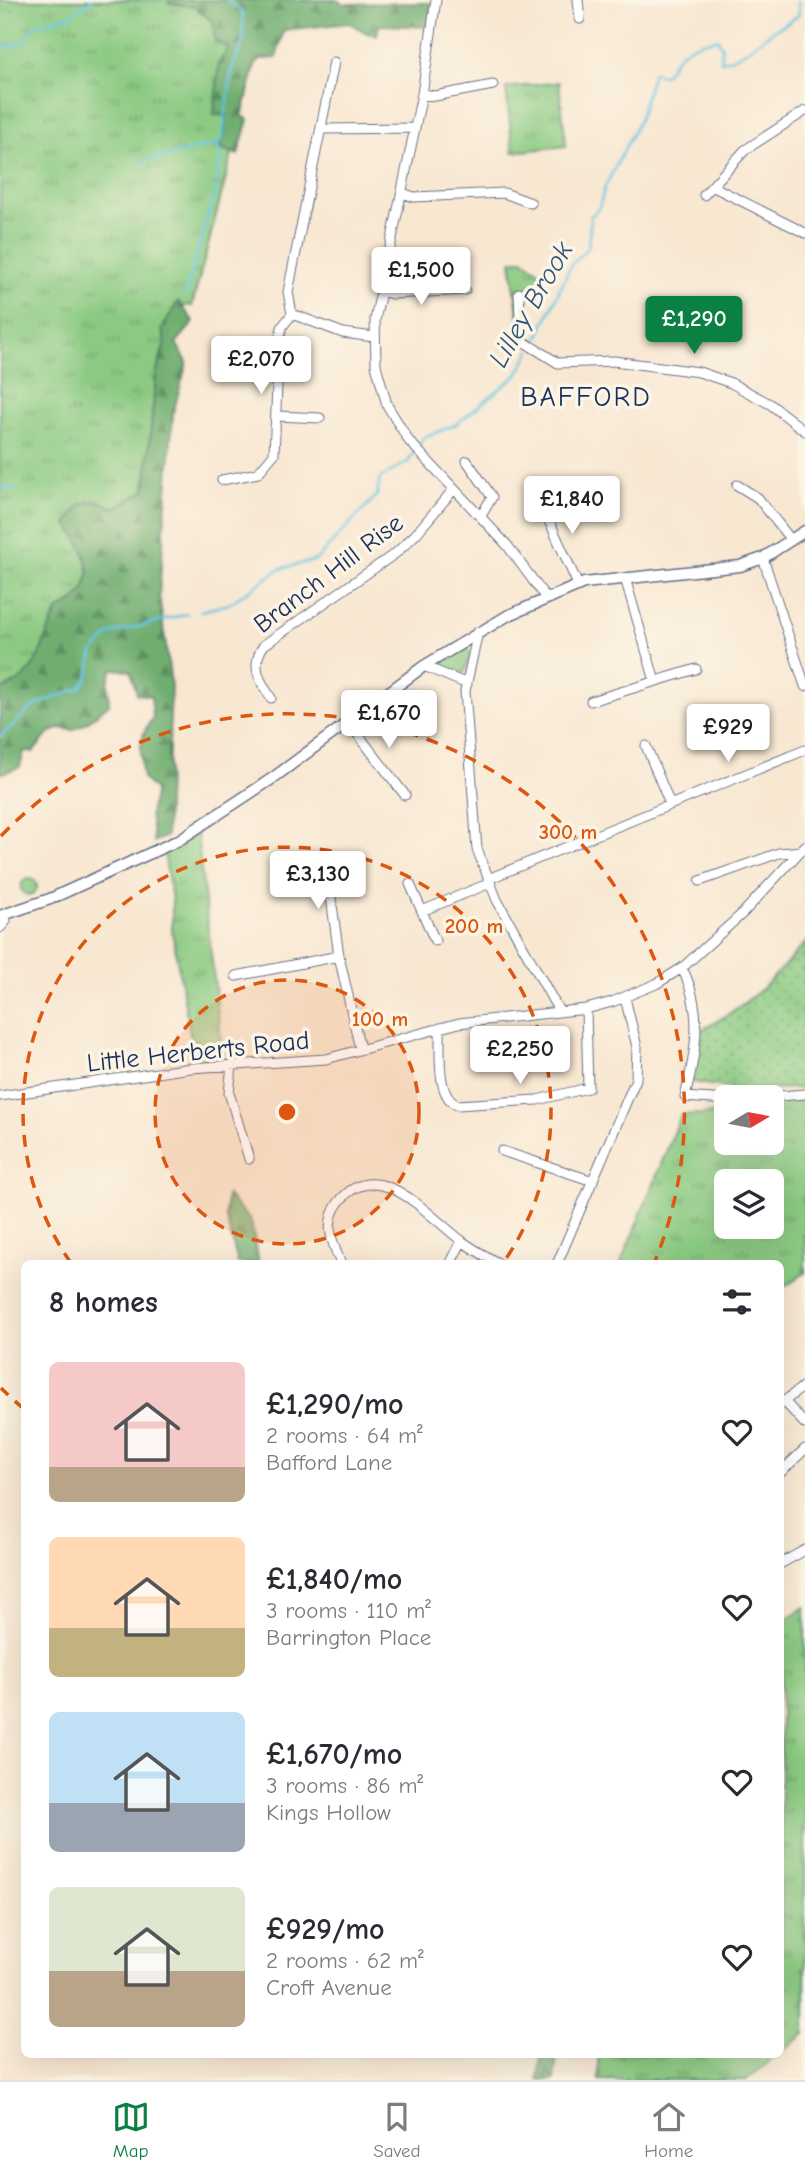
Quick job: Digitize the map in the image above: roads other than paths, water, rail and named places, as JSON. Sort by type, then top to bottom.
[{"type":"main road","points":[[2,916],[50,899],[166,847],[349,723],[424,666],[478,632],[546,598],[578,585],[721,569],[763,558],[805,531]]},
{"type":"street","points":[[436,0],[422,94],[381,291],[374,337],[376,365],[394,418],[409,441],[481,516],[546,598]]},
{"type":"street","points":[[578,0],[580,19]]},
{"type":"street","points":[[222,480],[258,473],[269,464],[274,454],[279,342],[282,327],[292,314],[288,292],[323,129],[334,62]]},
{"type":"street","points":[[422,94],[435,96],[494,85]]},
{"type":"street","points":[[704,195],[745,150],[805,111]]},
{"type":"street","points":[[323,129],[415,128]]},
{"type":"street","points":[[712,186],[805,233]]},
{"type":"street","points":[[402,193],[414,197],[504,192],[531,203]]},
{"type":"street","points":[[381,291],[392,294],[465,290]]},
{"type":"street","points":[[519,293],[521,340],[547,358],[558,363],[614,361],[699,372],[731,383],[770,404],[805,430]]},
{"type":"street","points":[[292,314],[344,333],[374,337]]},
{"type":"street","points":[[277,416],[320,418]]},
{"type":"street","points":[[467,461],[492,497],[481,516]]},
{"type":"street","points":[[737,485],[758,498],[792,540]]},
{"type":"street","points":[[552,486],[542,505],[578,585]]},
{"type":"street","name":"Branch Hill Rise","points":[[271,698],[256,670],[258,654],[264,645],[396,553],[415,536],[454,489]]},
{"type":"street","points":[[763,558],[805,686]]},
{"type":"street","points":[[625,578],[655,681]]},
{"type":"street","points":[[478,632],[467,684],[474,772],[475,836],[489,881],[559,1011]]},
{"type":"street","points":[[424,666],[467,684]]},
{"type":"street","points":[[591,701],[696,669]]},
{"type":"street","points":[[349,723],[405,794]]},
{"type":"street","points":[[646,746],[670,804]]},
{"type":"street","points":[[422,911],[670,804],[805,752]]},
{"type":"street","points":[[699,881],[779,853],[803,849]]},
{"type":"street","name":"Little Herberts Road","points":[[0,1096],[191,1068],[326,1059],[440,1028],[505,1016],[586,1009],[625,998],[682,968],[743,912],[803,849]]},
{"type":"street","points":[[410,884],[435,941]]},
{"type":"street","points":[[330,890],[339,956],[360,1049]]},
{"type":"street","points":[[0,928],[6,922],[2,916]]},
{"type":"street","points":[[236,976],[339,956]]},
{"type":"street","points":[[682,968],[694,994],[697,1017],[685,1097],[714,1099]]},
{"type":"street","points":[[559,1260],[638,1072],[637,1047],[625,998]]},
{"type":"street","points":[[440,1028],[444,1091],[449,1101],[457,1105],[537,1100],[588,1088],[586,1009]]},
{"type":"street","points":[[232,1065],[229,1093],[249,1159]]},
{"type":"street","points":[[784,1096],[805,1094]]},
{"type":"street","points":[[502,1151],[593,1181]]},
{"type":"street","points":[[339,1260],[330,1237],[331,1217],[344,1197],[370,1185],[383,1185],[402,1192],[462,1241],[493,1260]]},
{"type":"street","points":[[452,1260],[462,1241]]},
{"type":"street","points":[[784,1401],[805,1385]]},
{"type":"street","points":[[784,1404],[805,1424]]},
{"type":"street","points":[[784,1469],[805,1449]]},
{"type":"street","points":[[784,1562],[805,1550]]},
{"type":"waterway","points":[[0,49],[24,41],[35,25],[71,15],[91,0]]},
{"type":"waterway","points":[[143,161],[218,144],[222,140],[232,68],[243,43],[243,13],[227,0]]},
{"type":"waterway","name":"Lilley Brook","points":[[535,344],[571,265],[588,247],[591,216],[599,208],[604,189],[639,120],[653,72],[662,76],[685,50],[695,44],[712,40],[718,39],[722,48],[721,61],[736,56],[796,17],[799,14],[798,0]]},
{"type":"waterway","points":[[185,296],[216,187],[221,153],[217,145]]},
{"type":"waterway","name":"Lilley Brook","points":[[201,611],[229,604],[280,569],[316,560],[377,495],[380,478],[408,462],[424,437],[455,425],[517,375],[531,350]]},
{"type":"waterway","points":[[0,487],[15,490]]},
{"type":"waterway","name":"Lilley Brook","points":[[0,737],[34,706],[80,688],[88,677],[93,652],[110,634],[187,614]]},
{"type":"district","name":"BAFFORD","points":[[586,396]]}]
